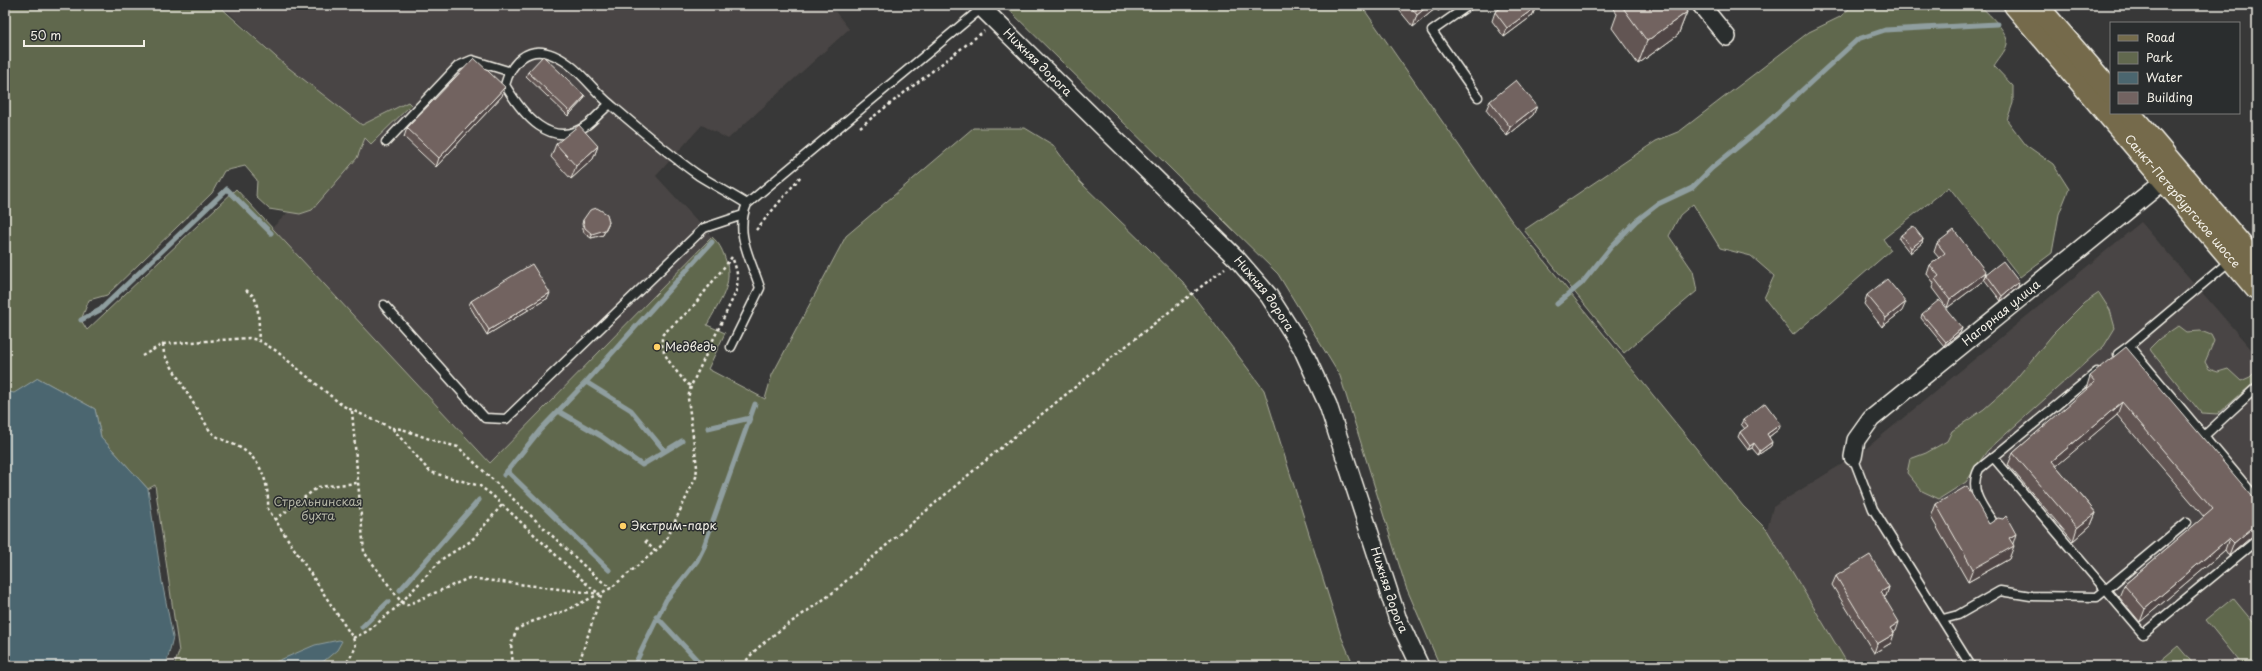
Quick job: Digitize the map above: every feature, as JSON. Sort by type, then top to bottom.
[{"type":"main road","name":"Санкт-Петербургское шоссе","points":[[2015,5],[2257,289]]},
{"type":"main road","points":[[2036,5],[2110,91]]},
{"type":"main road","name":"Санкт-Петербургское шоссе","points":[[2130,114],[2257,264]]},
{"type":"street","points":[[1701,5],[1727,37]]},
{"type":"street","name":"Нижняя дорога","points":[[982,6],[1237,259],[1269,296],[1302,348],[1328,405],[1397,617],[1420,666]]},
{"type":"street","name":"Нагорная улица","points":[[1853,457],[1856,440],[1872,419],[2165,180]]},
{"type":"lane","points":[[1469,5],[1432,31],[1478,97]]},
{"type":"lane","points":[[731,348],[760,288],[741,230],[743,215],[748,204],[982,6]]},
{"type":"lane","points":[[610,104],[586,126],[559,134],[543,130],[516,104],[505,85],[508,71],[523,56],[536,52],[553,55],[576,69],[610,104],[698,175],[748,204]]},
{"type":"lane","points":[[386,142],[458,66],[472,60],[508,71]]},
{"type":"lane","points":[[384,305],[485,418],[506,419],[704,228],[743,215]]},
{"type":"lane","points":[[1996,527],[1975,494],[1974,483],[1979,469],[2232,259]]},
{"type":"lane","points":[[2129,346],[2257,499]]},
{"type":"lane","points":[[2204,436],[2257,387]]},
{"type":"lane","points":[[1853,457],[1873,509],[1971,666]]},
{"type":"lane","points":[[1994,457],[2143,634],[2257,540]]},
{"type":"lane","points":[[1943,619],[1958,615],[2000,591],[2031,596],[2096,597],[2187,522]]},
{"type":"path","points":[[857,130],[989,27]]},
{"type":"path","points":[[756,230],[802,175]]},
{"type":"path","points":[[513,666],[511,644],[517,629],[530,622],[565,611],[611,588],[654,552],[667,538],[696,477],[697,467],[688,398],[691,386],[736,292],[738,281],[737,270],[732,257],[690,308],[669,327],[661,340],[663,350],[670,362],[686,383],[691,386]]},
{"type":"path","points":[[744,666],[746,659],[774,636],[826,599],[920,514],[1230,264]]},
{"type":"path","points":[[246,290],[254,296],[257,303],[260,334],[258,340]]},
{"type":"path","points":[[142,356],[162,344],[249,338],[258,340],[275,350],[333,398],[352,411],[392,428],[402,429],[435,441],[458,447],[596,577],[611,588]]},
{"type":"path","points":[[714,339],[718,341]]},
{"type":"path","points":[[162,344],[164,354],[210,431],[216,437],[244,450],[258,464],[267,483],[268,509],[354,638],[356,647],[345,666]]},
{"type":"path","points":[[352,411],[357,484],[364,552],[400,601],[407,605],[469,578],[601,594]]},
{"type":"path","points":[[392,428],[430,472],[480,486],[591,588],[601,594]]},
{"type":"path","points":[[275,520],[318,487],[357,484]]},
{"type":"path","points":[[354,638],[368,631],[398,606],[400,601],[442,558],[471,541],[502,505]]},
{"type":"path","points":[[645,541],[654,552]]},
{"type":"path","points":[[578,666],[601,594]]},
{"type":"path","points":[[2130,662],[2133,666]]},
{"type":"shaded area","points":[[221,5],[830,5],[849,29],[728,139],[702,125],[656,176],[712,237],[490,463],[272,228],[365,138],[371,144],[407,102],[362,125],[285,65]]},
{"type":"shaded area","points":[[2141,222],[2257,356],[2257,666],[1849,666],[1767,530],[1773,507],[1863,451]]},
{"type":"green space","name":"Стрельнинская бухта","points":[[5,5],[218,5],[285,65],[362,125],[408,102],[411,105],[371,144],[365,138],[357,158],[312,210],[300,214],[269,209],[256,197],[257,180],[245,166],[224,171],[212,193],[107,295],[89,300],[81,320],[87,330],[236,189],[490,463],[712,237],[723,252],[728,267],[728,276],[727,285],[721,301],[707,325],[725,333],[708,369],[765,399],[772,375],[846,236],[973,128],[1025,128],[1053,145],[1080,182],[1183,282],[1264,390],[1341,636],[1354,666],[174,666],[179,652],[155,485],[148,489],[101,437],[95,409],[38,378],[14,394],[5,391]]},
{"type":"green space","points":[[1010,5],[1361,5],[1511,220],[1743,506],[1767,530],[1849,666],[1440,666],[1406,587],[1340,376],[1278,274],[1007,8]]},
{"type":"green space","points":[[1853,5],[1979,5],[1997,23],[2005,34],[2007,44],[2005,50],[1994,66],[2013,86],[2013,103],[2007,120],[2026,145],[2053,164],[2069,189],[2059,214],[2052,253],[2020,277],[1949,187],[1883,239],[1891,250],[1793,335],[1764,298],[1774,276],[1751,256],[1720,248],[1693,204],[1680,215],[1669,236],[1693,271],[1697,291],[1624,353],[1524,230],[1656,141],[1680,131],[1809,32],[1840,17]]},
{"type":"green space","points":[[2099,293],[2110,310],[2115,328],[2104,346],[1987,451],[1966,482],[1939,499],[1922,491],[1907,473],[1910,459],[1926,453],[1947,441],[1952,431],[1984,409],[2010,386],[2053,334],[2084,303]]},
{"type":"green space","points":[[2178,326],[2186,332],[2201,331],[2211,335],[2214,341],[2205,362],[2209,369],[2218,372],[2228,369],[2241,381],[2250,377],[2257,370],[2257,380],[2218,414],[2201,413],[2151,351],[2150,348],[2159,339]]},
{"type":"green space","points":[[2233,598],[2257,627],[2256,666],[2243,666],[2206,620]]},
{"type":"green space","points":[[2178,646],[2195,666],[2154,666]]},
{"type":"water","points":[[38,378],[95,409],[101,437],[148,489],[162,582],[173,637],[166,666],[5,666],[5,391],[14,393]]},
{"type":"water","points":[[339,640],[342,641],[337,650],[318,666],[266,666],[315,645]]},
{"type":"building","points":[[1409,5],[1429,5],[1417,15]]},
{"type":"building","points":[[1505,5],[1534,5],[1536,7],[1507,28],[1495,12]]},
{"type":"building","points":[[1621,5],[1682,5],[1687,12],[1647,41]]},
{"type":"building","points":[[543,56],[585,96],[570,112],[528,72]]},
{"type":"building","points":[[474,58],[505,87],[439,158],[407,128]]},
{"type":"building","points":[[1516,80],[1537,106],[1510,127],[1490,101]]},
{"type":"building","points":[[579,125],[598,146],[576,166],[556,144]]},
{"type":"building","points":[[597,208],[607,214],[609,222],[605,230],[592,234],[585,228],[583,220],[590,210]]},
{"type":"building","points":[[1913,226],[1923,239],[1911,248],[1901,235]]},
{"type":"building","points":[[1954,230],[1986,272],[1950,299],[1935,279],[1939,276],[1930,265],[1945,253],[1937,243]]},
{"type":"building","points":[[2003,261],[2019,282],[2002,296],[1986,274]]},
{"type":"building","points":[[532,264],[550,293],[489,330],[471,301]]},
{"type":"building","points":[[1887,279],[1906,302],[1886,318],[1867,295]]},
{"type":"building","points":[[1939,300],[1962,328],[1946,342],[1922,314]]},
{"type":"building","points":[[2126,347],[2257,502],[2257,524],[2234,543],[2229,538],[2145,609],[2124,585],[2213,509],[2122,402],[2052,461],[2096,513],[2077,528],[2013,453],[2095,382],[2090,376]]},
{"type":"building","points":[[1765,403],[1781,424],[1767,434],[1772,442],[1760,451],[1754,443],[1750,446],[1740,432],[1748,426],[1743,420]]},
{"type":"building","points":[[1967,486],[1989,524],[1998,518],[2003,519],[2006,516],[2016,534],[2009,538],[2014,546],[1973,569],[1936,504]]},
{"type":"building","points":[[1870,555],[1889,587],[1881,592],[1899,622],[1890,628],[1894,634],[1877,644],[1836,576]]},
{"type":"waterway","points":[[1557,304],[1582,283],[1611,247],[1636,221],[1658,204],[1692,188],[1712,168],[1762,127],[1858,39],[1885,30],[1997,24]]},
{"type":"waterway","points":[[81,320],[100,310],[227,189],[271,233]]},
{"type":"waterway","points":[[504,475],[540,430],[586,382],[712,242]]},
{"type":"waterway","points":[[586,382],[631,410],[664,450]]},
{"type":"waterway","points":[[634,666],[666,600],[697,561],[703,549],[755,404]]},
{"type":"waterway","points":[[558,411],[601,436],[642,465],[682,441]]},
{"type":"waterway","points":[[708,428],[750,418]]},
{"type":"waterway","points":[[507,471],[609,570]]},
{"type":"waterway","points":[[400,590],[479,500]]},
{"type":"waterway","points":[[362,627],[388,602]]},
{"type":"waterway","points":[[656,616],[697,660],[699,666]]},
{"type":"place","name":"Медведь","points":[[657,347]]},
{"type":"place","name":"Экстрим-парк","points":[[623,526]]}]
